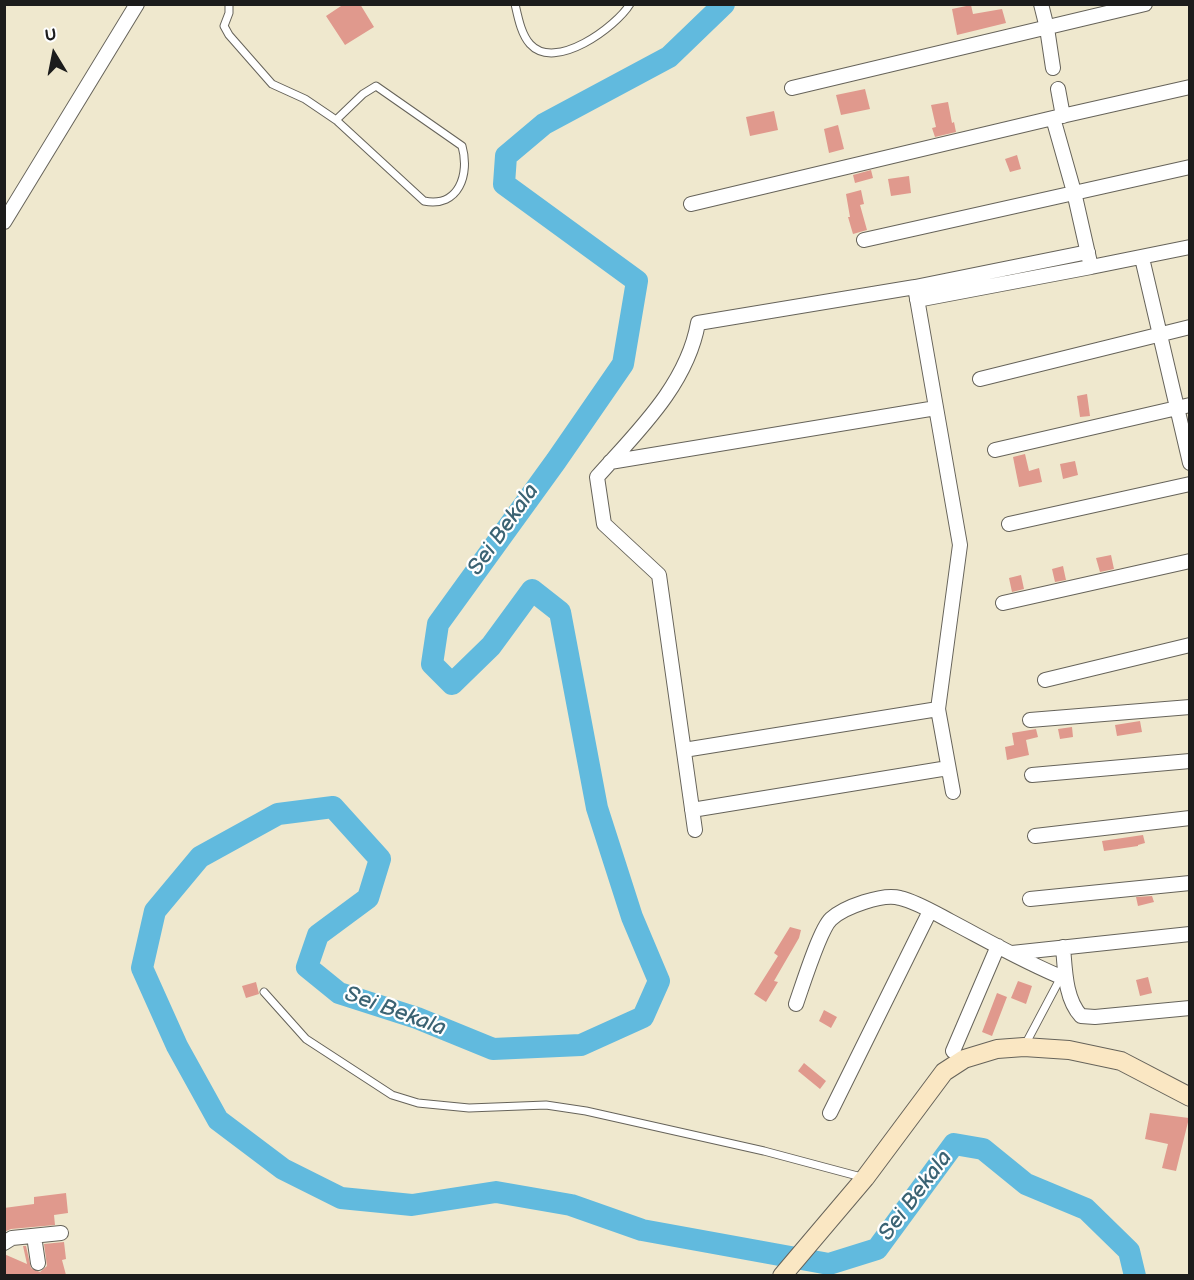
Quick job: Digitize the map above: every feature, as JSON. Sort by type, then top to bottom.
[{"type":"main road","points":[[782,1275],[865,1178],[944,1072],[964,1059],[997,1049],[1024,1047],[1069,1050],[1121,1061],[1190,1097]]},
{"type":"street","points":[[4,222],[137,4]]},
{"type":"street","points":[[1041,4],[1053,68]]},
{"type":"street","points":[[792,88],[1145,4]]},
{"type":"street","points":[[691,204],[1190,87]]},
{"type":"street","points":[[1058,89],[1058,117],[1091,267]]},
{"type":"street","points":[[864,240],[1190,167]]},
{"type":"street","points":[[695,830],[659,575],[604,524],[597,477],[666,398],[695,340],[698,323],[1053,274],[1190,247]]},
{"type":"street","points":[[916,293],[1088,252]]},
{"type":"street","points":[[1142,258],[1160,333],[1183,406],[1190,463]]},
{"type":"street","points":[[1050,260],[1053,274]]},
{"type":"street","points":[[916,293],[960,545],[938,709],[953,792]]},
{"type":"street","points":[[980,379],[1190,327]]},
{"type":"street","points":[[995,450],[1183,406]]},
{"type":"street","points":[[610,462],[936,408]]},
{"type":"street","points":[[1009,525],[1190,484]]},
{"type":"street","points":[[1003,603],[1190,561]]},
{"type":"street","points":[[1045,680],[1190,645]]},
{"type":"street","points":[[1030,720],[1190,707]]},
{"type":"street","points":[[684,750],[938,709]]},
{"type":"street","points":[[1032,775],[1190,761]]},
{"type":"street","points":[[692,810],[948,768]]},
{"type":"street","points":[[1035,836],[1190,818]]},
{"type":"street","points":[[1030,899],[1190,883]]},
{"type":"street","points":[[796,1004],[822,934],[831,919],[846,910],[876,898],[901,898],[1064,978]]},
{"type":"street","points":[[830,1113],[930,911]]},
{"type":"street","points":[[1012,953],[1190,934]]},
{"type":"street","points":[[953,1051],[999,946]]},
{"type":"street","points":[[1063,947],[1064,978],[1081,1016],[1190,1008]]},
{"type":"street","points":[[4,1243],[12,1238],[61,1233]]},
{"type":"street","points":[[34,1236],[38,1263]]},
{"type":"lane","points":[[229,4],[229,13],[224,26],[229,35],[272,84],[305,99],[336,120],[424,201],[437,204],[450,198],[463,182],[465,157],[462,146],[376,86],[363,94],[336,120]]},
{"type":"lane","points":[[515,4],[522,28],[531,45],[546,53],[575,49],[606,29],[626,11],[630,4]]},
{"type":"lane","points":[[1024,1047],[1064,978]]},
{"type":"lane","points":[[264,992],[306,1039],[400,1098],[418,1103],[469,1108],[546,1105],[586,1111],[764,1151],[865,1178]]},
{"type":"building","points":[[344,4],[360,4],[374,27],[345,45],[326,16]]},
{"type":"building","points":[[971,5],[973,14],[1002,9],[1006,23],[957,35],[952,9]]},
{"type":"building","points":[[865,89],[870,109],[841,115],[836,95]]},
{"type":"building","points":[[948,102],[956,132],[935,137],[932,128],[936,127],[931,105]]},
{"type":"building","points":[[774,111],[778,130],[750,136],[746,117]]},
{"type":"building","points":[[838,125],[844,149],[829,153],[824,129]]},
{"type":"building","points":[[1017,155],[1021,169],[1010,172],[1005,159]]},
{"type":"building","points":[[871,170],[873,178],[855,183],[853,175]]},
{"type":"building","points":[[909,176],[911,193],[891,196],[888,179]]},
{"type":"building","points":[[861,190],[864,204],[860,205],[867,230],[853,234],[848,217],[850,217],[846,194]]},
{"type":"building","points":[[1087,394],[1090,416],[1080,417],[1077,396]]},
{"type":"building","points":[[1025,454],[1029,471],[1039,468],[1042,482],[1019,487],[1013,457]]},
{"type":"building","points":[[1075,461],[1078,475],[1063,479],[1060,464]]},
{"type":"building","points":[[1111,555],[1114,569],[1100,572],[1096,558]]},
{"type":"building","points":[[1063,566],[1066,580],[1055,582],[1052,569]]},
{"type":"building","points":[[1021,575],[1024,589],[1012,592],[1009,578]]},
{"type":"building","points":[[1140,721],[1142,732],[1117,736],[1115,725]]},
{"type":"building","points":[[1072,727],[1073,737],[1060,739],[1058,729]]},
{"type":"building","points":[[1036,729],[1038,737],[1026,740],[1029,755],[1007,760],[1005,747],[1014,745],[1012,733]]},
{"type":"building","points":[[1143,835],[1145,843],[1138,846],[1104,851],[1102,841]]},
{"type":"building","points":[[1152,896],[1154,902],[1138,906],[1136,897]]},
{"type":"building","points":[[790,927],[801,930],[799,938],[774,981],[778,982],[766,1002],[754,994],[778,956],[774,953]]},
{"type":"building","points":[[1148,977],[1152,993],[1140,996],[1136,980]]},
{"type":"building","points":[[1018,981],[1032,986],[1026,1004],[1011,998]]},
{"type":"building","points":[[256,982],[259,994],[246,998],[242,986]]},
{"type":"building","points":[[997,993],[1007,997],[992,1036],[982,1032]]},
{"type":"building","points":[[824,1010],[837,1017],[831,1028],[819,1021]]},
{"type":"building","points":[[804,1063],[826,1081],[820,1089],[798,1071]]},
{"type":"building","points":[[1150,1113],[1189,1118],[1176,1171],[1162,1168],[1168,1144],[1145,1139]]},
{"type":"building","points":[[66,1193],[68,1213],[54,1215],[55,1225],[11,1229],[4,1232],[4,1208],[34,1204],[34,1197]]},
{"type":"building","points":[[64,1242],[66,1259],[62,1260],[66,1275],[4,1275],[4,1254],[27,1264],[23,1246],[26,1246],[31,1268],[40,1272],[47,1266],[44,1244]]},
{"type":"waterway","name":"Sei Bekala","points":[[724,4],[669,57],[544,124],[506,156],[504,184],[637,281],[623,364],[438,624],[432,664],[452,684],[491,646],[532,590],[560,612],[597,808],[632,917],[659,981],[643,1017],[581,1045],[493,1049],[417,1018],[339,993],[307,967],[318,935],[368,898],[380,859],[333,807],[278,814],[200,857],[155,911],[142,968],[177,1046],[218,1120],[283,1169],[341,1198],[412,1205],[496,1192],[571,1205],[642,1230],[829,1264],[877,1249],[954,1144],[983,1149],[1026,1184],[1086,1209],[1129,1251],[1135,1276]]}]
